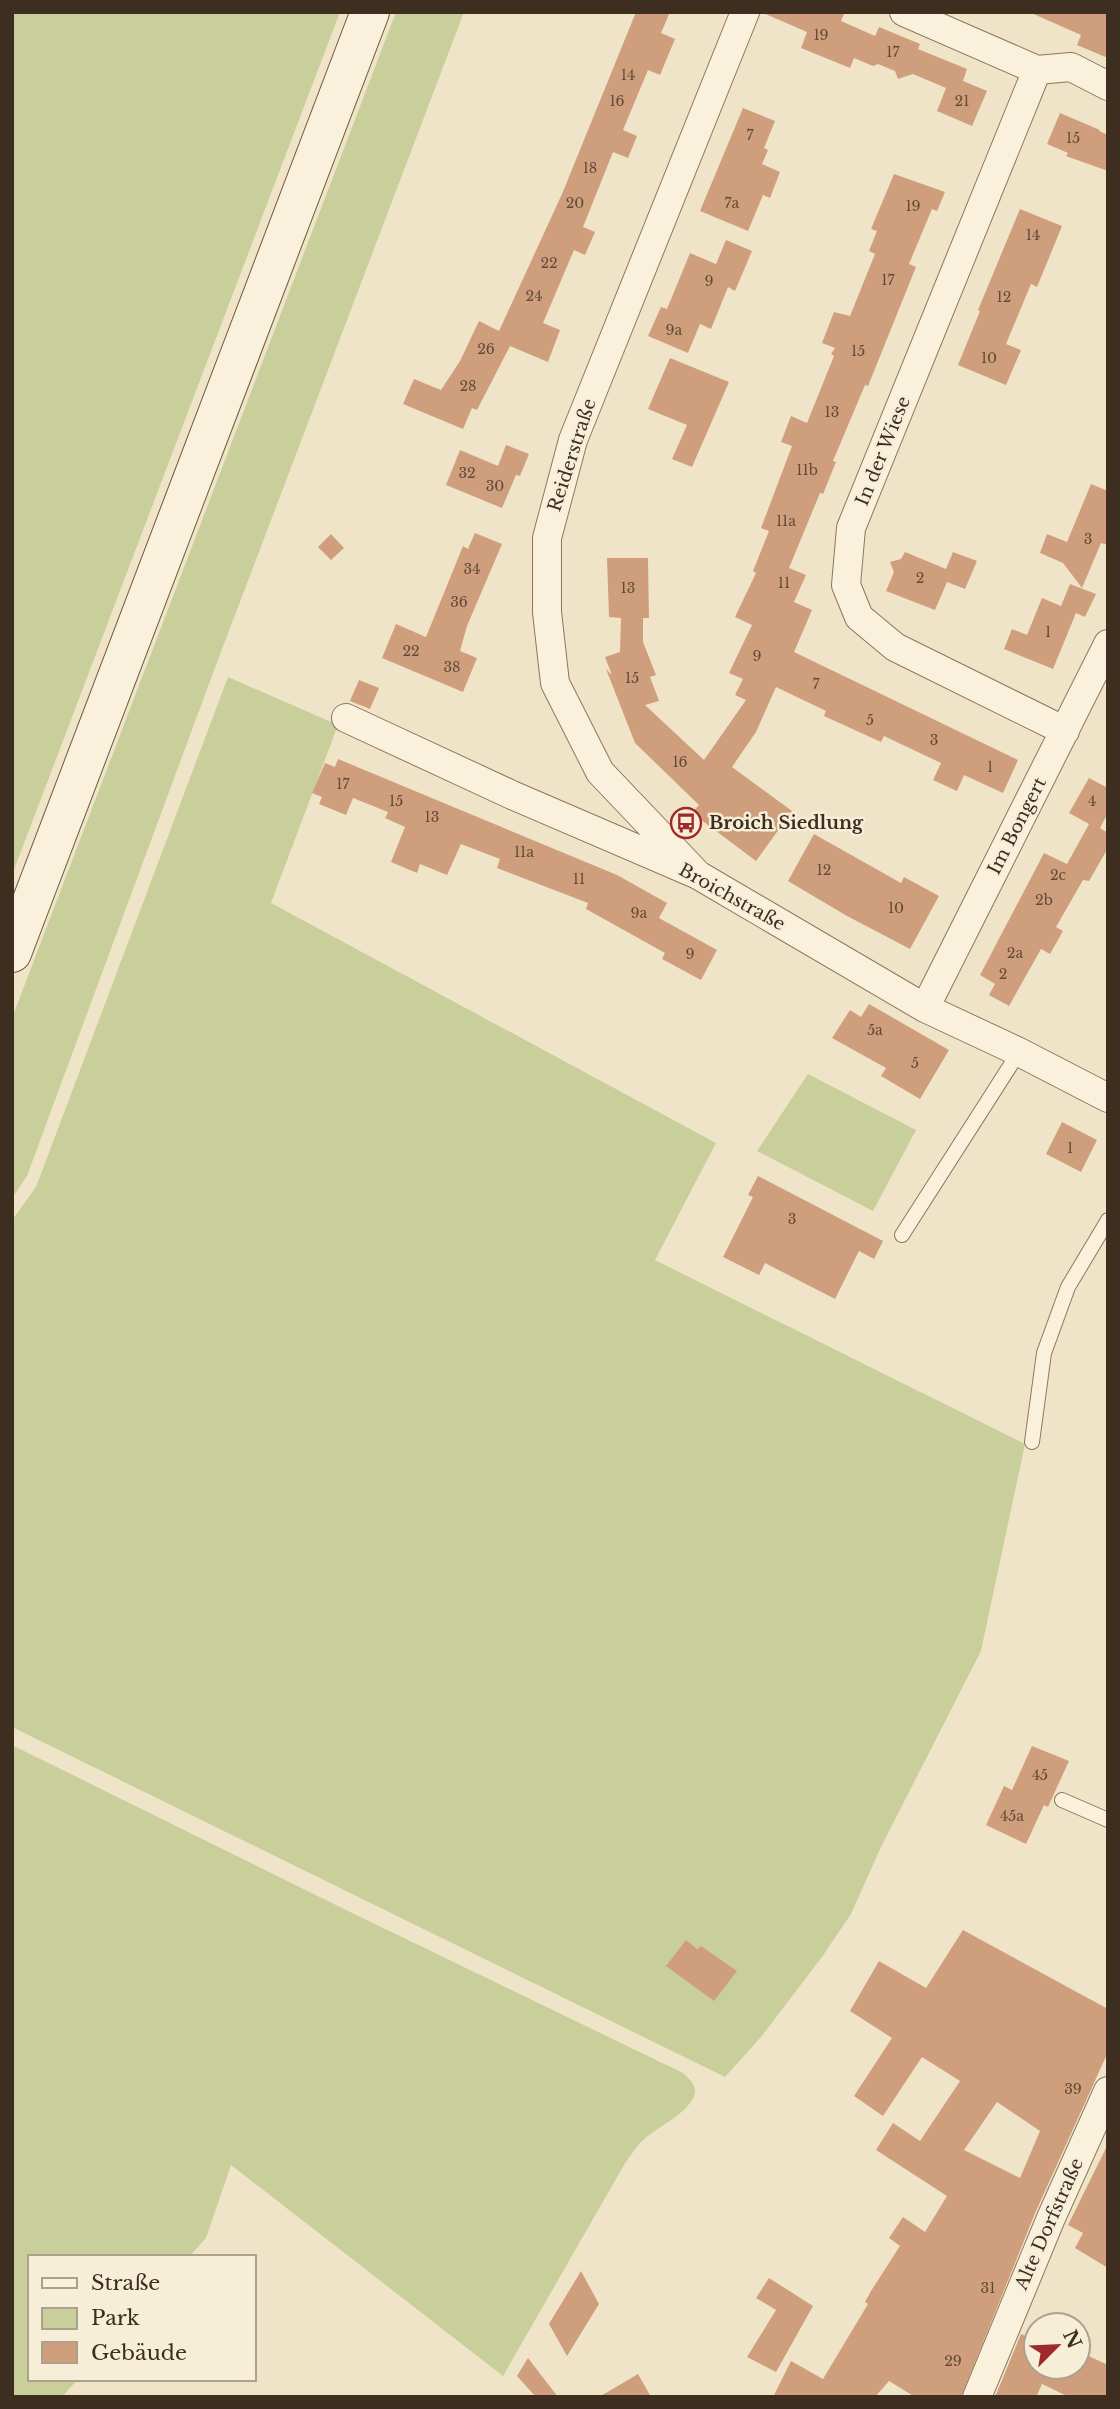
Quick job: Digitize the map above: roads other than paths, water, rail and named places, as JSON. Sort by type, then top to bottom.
[{"type":"main road","points":[[12,953],[370,12]]},
{"type":"street","name":"Reiderstraße","points":[[698,875],[600,772],[555,683],[547,612],[547,538],[573,440],[745,12]]},
{"type":"street","points":[[904,12],[1037,70],[1071,67],[1108,86]]},
{"type":"street","name":"In der Wiese","points":[[1037,70],[851,528],[846,584],[859,617],[895,647],[1065,730]]},
{"type":"street","name":"Im Bongert","points":[[925,1008],[1108,644]]},
{"type":"street","name":"Broichstraße","points":[[346,718],[512,796],[698,875],[925,1008],[1108,1098]]},
{"type":"street","name":"Alte Dorfstraße","points":[[977,2397],[1035,2254],[1108,2091]]},
{"type":"lane","points":[[902,1236],[1019,1052]]},
{"type":"lane","points":[[1032,1442],[1044,1353],[1068,1287],[1108,1220]]},
{"type":"lane","points":[[1062,1800],[1108,1820]]},
{"type":"place","name":"Broich Siedlung","points":[[686,823]]}]
